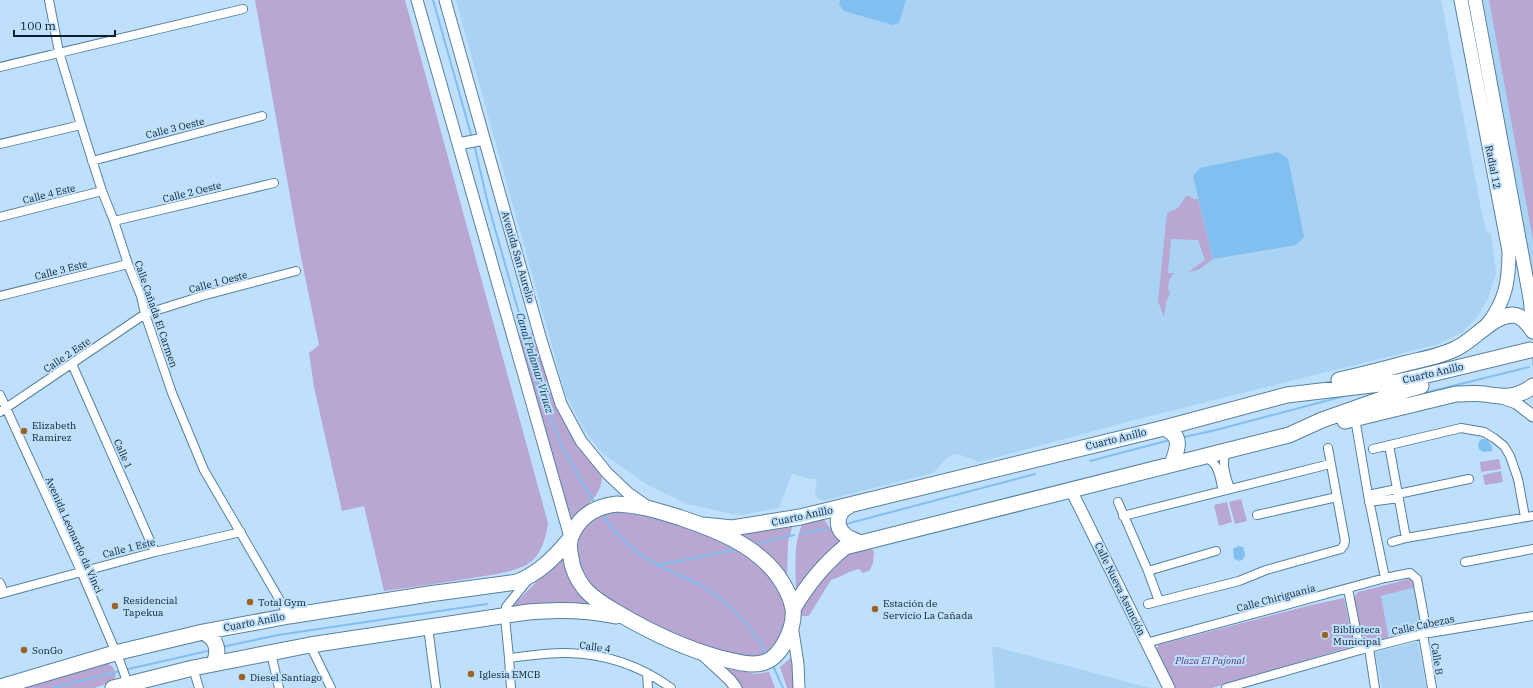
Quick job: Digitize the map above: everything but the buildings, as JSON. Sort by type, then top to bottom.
[{"type":"highway","points":[[1287,395],[1315,386],[1426,359],[1458,348],[1484,329],[1505,317],[1513,315],[1520,317],[1527,322],[1533,331]]},
{"type":"highway","name":"Cuarto Anillo","points":[[700,652],[730,661],[758,663],[769,660],[779,652],[783,646],[792,616],[801,595],[820,569],[845,547],[1289,435],[1322,420],[1410,388],[1531,354],[1397,382],[1287,395],[1164,428],[849,506],[794,518],[732,528],[703,525]]},
{"type":"highway","points":[[1289,435],[1456,394],[1484,394],[1498,397],[1513,396],[1524,393],[1533,386]]},
{"type":"highway","points":[[1164,428],[1171,430],[1176,437],[1178,445],[1172,464]]},
{"type":"highway","name":"Cuarto Anillo","points":[[120,684],[193,668],[218,646],[289,616],[429,594],[518,582],[531,576],[545,566],[569,539],[578,524],[595,510],[622,504],[650,508]]},
{"type":"highway","points":[[849,506],[843,508],[839,514],[838,526],[841,532],[846,536],[860,543]]},
{"type":"highway","points":[[650,508],[719,531],[753,551],[778,575],[787,590],[792,616]]},
{"type":"highway","points":[[569,539],[571,561],[576,575],[584,588],[595,599],[625,618],[667,639],[700,652]]},
{"type":"highway","name":"Cuarto Anillo","points":[[0,687],[117,657],[203,632],[232,661],[310,646],[428,627],[504,617],[534,611],[577,610],[625,618]]},
{"type":"main road","points":[[418,0],[462,143],[569,539]]},
{"type":"main road","name":"Avenida San Aurelio","points":[[445,0],[482,139],[561,404],[581,442],[607,473],[628,492],[650,508]]},
{"type":"main road","name":"Radial 12","points":[[1461,0],[1509,250],[1509,275],[1506,290],[1498,309],[1484,329]]},
{"type":"main road","name":"Radial 12","points":[[1475,0],[1530,298],[1533,326]]},
{"type":"main road","points":[[462,143],[482,139]]},
{"type":"main road","points":[[1498,397],[1516,403],[1533,416]]},
{"type":"main road","name":"Calle Nueva Asunción","points":[[1071,490],[1169,688]]},
{"type":"main road","points":[[792,616],[798,664],[799,688]]},
{"type":"main road","points":[[700,652],[730,680],[736,688]]},
{"type":"street","name":"Calle Cañada El Carmen","points":[[49,0],[59,52],[92,161],[128,264],[141,296],[145,314],[172,393],[204,470],[289,616]]},
{"type":"street","points":[[0,67],[243,9]]},
{"type":"street","name":"Calle 3 Oeste","points":[[92,161],[262,116]]},
{"type":"street","points":[[0,144],[81,125]]},
{"type":"street","name":"Calle 2 Oeste","points":[[114,221],[274,183]]},
{"type":"street","name":"Calle 4 Este","points":[[0,217],[102,191]]},
{"type":"street","name":"Calle 3 Este","points":[[0,296],[128,264]]},
{"type":"street","name":"Calle 1 Oeste","points":[[145,314],[202,296],[296,271]]},
{"type":"street","name":"Calle 2 Este","points":[[3,410],[145,314]]},
{"type":"street","name":"Calle 1","points":[[72,364],[155,552]]},
{"type":"street","name":"Avenida Leonardo da Vinci","points":[[0,395],[3,410],[81,571],[117,657],[120,684]]},
{"type":"street","points":[[1355,418],[1368,498],[1385,578]]},
{"type":"street","points":[[1373,449],[1461,428],[1484,432],[1504,446],[1513,461],[1529,517],[1406,538],[1392,542]]},
{"type":"street","points":[[1390,445],[1406,538]]},
{"type":"street","points":[[1148,604],[1239,581],[1266,570],[1341,549],[1345,541],[1328,448]]},
{"type":"street","points":[[1226,490],[1223,464],[1226,452],[1230,450]]},
{"type":"street","points":[[1204,456],[1211,460],[1218,468],[1226,490]]},
{"type":"street","points":[[1123,516],[1330,464]]},
{"type":"street","points":[[1368,498],[1469,479]]},
{"type":"street","points":[[1257,515],[1337,497]]},
{"type":"street","points":[[1118,502],[1148,571],[1158,601]]},
{"type":"street","name":"Calle 1 Este","points":[[2,593],[155,552],[241,532]]},
{"type":"street","points":[[1465,562],[1533,549]]},
{"type":"street","points":[[1148,571],[1216,551]]},
{"type":"street","name":"Calle Chiriguanía","points":[[1146,643],[1385,578],[1410,573]]},
{"type":"street","name":"Calle B","points":[[1410,573],[1417,579],[1432,688]]},
{"type":"street","points":[[511,688],[504,617],[506,607],[531,576]]},
{"type":"street","points":[[0,583],[2,593]]},
{"type":"street","points":[[1348,589],[1375,688]]},
{"type":"street","name":"Calle Cabezas","points":[[1226,688],[1425,633],[1533,616]]},
{"type":"street","points":[[428,627],[436,688]]},
{"type":"street","points":[[310,646],[331,688]]},
{"type":"street","points":[[271,653],[279,688]]},
{"type":"street","name":"Calle 4","points":[[509,658],[568,653],[609,658],[647,672],[671,688]]},
{"type":"street","points":[[193,668],[199,688]]},
{"type":"street","points":[[647,672],[648,688]]},
{"type":"shaded area","points":[[456,0],[1441,0],[1482,214],[1487,233],[1491,233],[1496,274],[1488,298],[1478,316],[1463,332],[1439,344],[1131,421],[979,462],[958,454],[953,455],[948,457],[933,473],[822,501],[815,496],[817,479],[792,474],[779,508],[742,515],[687,504],[646,484],[602,453],[585,431],[565,393]]},
{"type":"shaded area","points":[[840,0],[906,0],[899,23],[893,25],[844,11],[839,4]]},
{"type":"shaded area","points":[[1483,0],[1533,0],[1533,283]]},
{"type":"shaded area","points":[[1278,152],[1288,159],[1304,237],[1296,245],[1213,259],[1193,176],[1200,168]]},
{"type":"shaded area","points":[[1481,439],[1486,439],[1489,442],[1492,446],[1492,451],[1483,452],[1479,449],[1478,444]]},
{"type":"shaded area","points":[[1238,546],[1243,547],[1245,554],[1244,558],[1240,561],[1234,559],[1233,549]]},
{"type":"shaded area","points":[[1416,587],[1421,629],[1389,640],[1381,596]]},
{"type":"shaded area","points":[[1418,642],[1426,688],[1382,688],[1375,652]]},
{"type":"shaded area","points":[[993,647],[996,647],[1150,688],[995,688]]},
{"type":"green space","points":[[255,0],[405,0],[548,523],[542,547],[531,562],[526,565],[493,575],[384,591],[364,506],[342,511],[314,387],[309,353],[319,345],[300,252]]},
{"type":"green space","points":[[1489,0],[1533,0],[1533,240]]},
{"type":"green space","points":[[1187,195],[1194,199],[1198,199],[1213,259],[1200,269],[1188,272],[1205,260],[1198,240],[1171,239],[1168,273],[1174,273],[1169,280],[1168,288],[1170,294],[1166,302],[1164,317],[1158,301],[1167,213],[1178,208]]},
{"type":"green space","points":[[535,333],[558,406],[602,474],[600,489],[596,495],[587,506],[570,521],[517,335]]},
{"type":"green space","points":[[1499,459],[1501,469],[1481,472],[1480,462]]},
{"type":"green space","points":[[1501,471],[1503,482],[1485,485],[1483,475]]},
{"type":"green space","points":[[1241,499],[1247,521],[1235,524],[1229,502]]},
{"type":"green space","points":[[1227,502],[1232,522],[1219,526],[1214,505]]},
{"type":"green space","points":[[614,508],[671,518],[741,548],[776,581],[787,606],[786,619],[773,653],[760,658],[748,658],[677,640],[590,589],[579,573],[576,544],[580,531],[591,518]]},
{"type":"green space","points":[[822,516],[835,534],[845,542],[796,595],[796,546],[798,537],[805,519]]},
{"type":"green space","points":[[793,524],[788,542],[787,578],[733,531]]},
{"type":"green space","points":[[869,547],[874,551],[873,563],[870,570],[863,573],[859,569],[855,570],[831,580],[810,614],[808,616],[803,616],[799,614],[802,603],[849,550]]},
{"type":"green space","points":[[564,555],[598,608],[510,612],[517,601]]},
{"type":"green space","points":[[1409,579],[1415,582],[1416,587],[1381,596],[1389,640],[1366,645],[1362,642],[1354,597],[1358,592]]},
{"type":"green space","name":"Plaza El Pajonal","points":[[1344,598],[1354,646],[1212,688],[1173,688],[1156,654],[1158,645],[1307,606]]},
{"type":"green space","points":[[793,656],[794,688],[787,688],[780,667]]},
{"type":"green space","points":[[107,663],[113,667],[116,675],[113,682],[94,688],[15,688]]},
{"type":"green space","points":[[726,668],[755,674],[769,672],[775,688],[742,688]]},
{"type":"waterway","name":"Canal Palamar Viruez","points":[[433,0],[472,138]]},
{"type":"waterway","name":"Canal Palamar Viruez","points":[[474,144],[488,204],[543,398],[563,449],[595,504]]},
{"type":"waterway","points":[[1416,395],[1529,367]]},
{"type":"waterway","points":[[1367,393],[1373,393]]},
{"type":"waterway","points":[[1184,437],[1348,395]]},
{"type":"waterway","points":[[1090,461],[1170,440]]},
{"type":"waterway","points":[[846,524],[1035,474]]},
{"type":"waterway","name":"Canal Palamar Viruez","points":[[602,514],[620,537],[641,555],[663,568],[702,586],[722,600],[747,625],[767,654]]},
{"type":"waterway","points":[[802,534],[827,528]]},
{"type":"waterway","points":[[760,543],[794,535]]},
{"type":"waterway","points":[[659,565],[734,550]]},
{"type":"waterway","points":[[222,647],[278,635],[487,604]]},
{"type":"waterway","points":[[124,670],[212,650]]},
{"type":"waterway","name":"Canal Palamar Viruez","points":[[773,666],[783,688]]},
{"type":"waterway","points":[[53,688],[120,671]]},
{"type":"place","name":"Elizabeth Ramirez","points":[[24,431]]},
{"type":"place","name":"Total Gym","points":[[250,602]]},
{"type":"place","name":"Residencial Tapekua","points":[[115,606]]},
{"type":"place","name":"Estación de Servicio La Cañada","points":[[875,609]]},
{"type":"place","name":"Biblioteca Municipal","points":[[1325,635]]},
{"type":"place","name":"SonGo","points":[[24,650]]},
{"type":"place","name":"Iglesia EMCB","points":[[471,674]]},
{"type":"place","name":"Diesel Santiago","points":[[242,677]]}]
